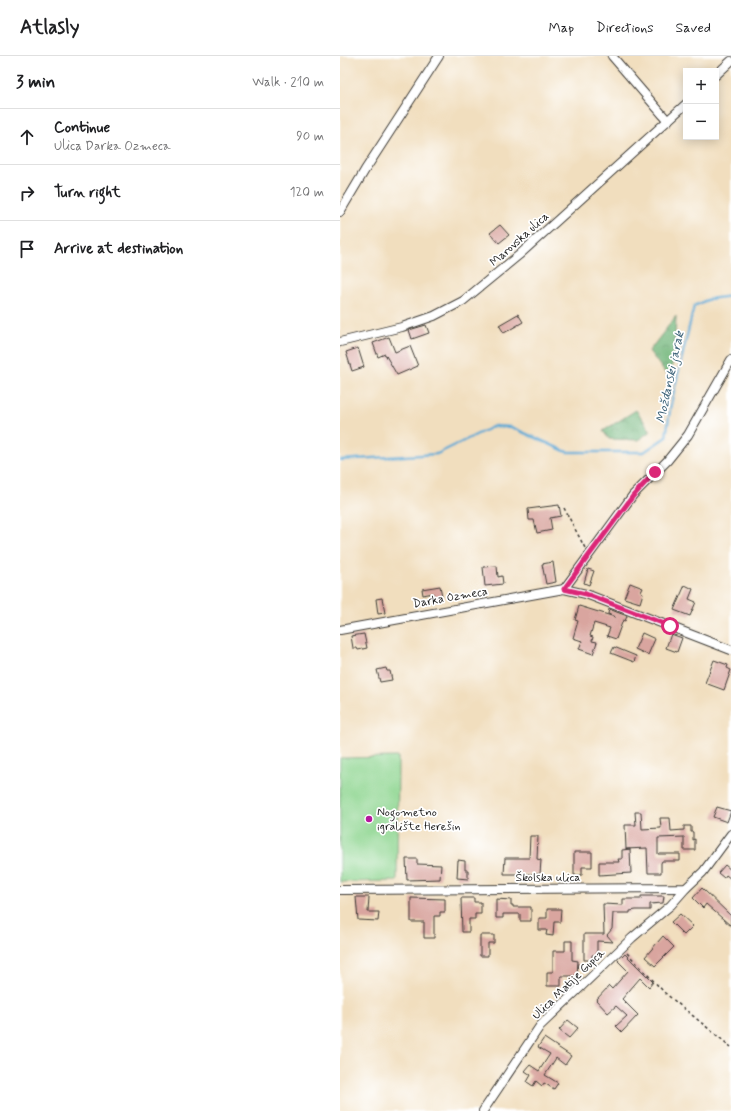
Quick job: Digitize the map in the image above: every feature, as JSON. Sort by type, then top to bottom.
[{"type":"street","points":[[340,212],[365,170],[439,56]]},
{"type":"street","points":[[612,56],[668,121]]},
{"type":"street","points":[[719,72],[731,61]]},
{"type":"street","name":"Marovska ulica","points":[[340,342],[428,318],[463,301],[498,274],[683,107]]},
{"type":"street","points":[[731,360],[688,435],[667,461],[633,496],[564,589],[586,594],[731,650]]},
{"type":"street","name":"Darka Ozmeca","points":[[340,630],[564,589]]},
{"type":"street","points":[[686,888],[703,872],[731,834]]},
{"type":"street","points":[[664,888],[671,900],[671,905]]},
{"type":"street","name":"Školska ulica","points":[[340,890],[686,888]]},
{"type":"street","name":"Ulica Matije Gupca","points":[[483,1111],[540,1026],[622,948],[671,905],[686,888]]},
{"type":"path","points":[[564,508],[582,539],[587,558]]},
{"type":"path","points":[[622,948],[665,993],[731,1047]]},
{"type":"green space","points":[[676,316],[671,374],[666,374],[649,351]]},
{"type":"green space","points":[[636,410],[651,431],[638,440],[609,439],[603,431]]},
{"type":"green space","name":"Nogometno igralište Herešin","points":[[398,757],[397,881],[340,882],[340,758]]},
{"type":"building","points":[[500,225],[509,235],[499,243],[490,233]]},
{"type":"building","points":[[518,314],[523,322],[504,333],[499,325]]},
{"type":"building","points":[[426,325],[429,333],[412,339],[409,330]]},
{"type":"building","points":[[389,337],[395,352],[410,346],[418,366],[397,375],[385,354],[378,357],[373,343]]},
{"type":"building","points":[[358,348],[364,367],[352,371],[346,352]]},
{"type":"building","points":[[559,505],[561,516],[550,518],[552,530],[537,533],[534,520],[529,520],[528,509]]},
{"type":"building","points":[[553,562],[556,582],[546,584],[542,564]]},
{"type":"building","points":[[497,566],[498,577],[502,576],[503,584],[485,586],[483,567]]},
{"type":"building","points":[[588,569],[594,571],[589,585],[584,583]]},
{"type":"building","points":[[630,583],[643,588],[640,603],[624,598]]},
{"type":"building","points":[[685,585],[693,589],[689,599],[696,602],[690,616],[674,610]]},
{"type":"building","points":[[440,586],[442,596],[434,598],[433,593],[423,595],[422,589]]},
{"type":"building","points":[[382,598],[385,613],[378,614],[376,599]]},
{"type":"building","points":[[579,606],[615,617],[608,614],[609,609],[627,616],[625,621],[623,620],[616,639],[607,636],[610,628],[594,623],[590,636],[593,637],[592,641],[597,642],[593,654],[579,649],[582,641],[573,638],[578,621],[575,620]]},
{"type":"building","points":[[642,633],[655,639],[648,655],[635,649]]},
{"type":"building","points":[[364,634],[367,648],[358,650],[357,648],[353,648],[351,636]]},
{"type":"building","points":[[671,634],[682,638],[677,652],[666,648]]},
{"type":"building","points":[[614,647],[636,656],[634,662],[611,653]]},
{"type":"building","points":[[714,660],[728,665],[727,668],[731,670],[724,690],[705,683]]},
{"type":"building","points":[[386,668],[387,671],[390,671],[392,680],[380,682],[377,670]]},
{"type":"building","points":[[717,807],[731,811],[727,822],[713,817]]},
{"type":"building","points":[[635,812],[641,812],[642,829],[661,828],[660,818],[670,818],[671,831],[684,830],[684,826],[691,826],[693,840],[695,839],[695,850],[684,850],[684,837],[658,838],[658,854],[680,854],[680,861],[662,861],[661,873],[648,873],[647,848],[626,849],[625,825],[636,825]]},
{"type":"building","points":[[530,836],[538,836],[537,859],[541,860],[540,874],[504,874],[505,858],[529,858]]},
{"type":"building","points":[[630,849],[631,873],[599,875],[599,862],[619,862],[618,859],[622,859],[622,850]]},
{"type":"building","points":[[574,852],[592,852],[592,867],[582,867],[582,875],[574,875]]},
{"type":"building","points":[[406,859],[417,859],[417,864],[441,865],[440,879],[407,880]]},
{"type":"building","points":[[458,860],[465,861],[465,870],[468,870],[468,879],[457,878]]},
{"type":"building","points":[[725,865],[731,870],[731,879],[726,875],[724,878],[718,873]]},
{"type":"building","points":[[702,888],[731,916],[731,926],[706,904],[703,908],[693,898]]},
{"type":"building","points":[[641,896],[664,896],[663,903],[650,904],[650,910],[636,910],[630,911],[630,913],[613,913],[612,929],[607,935],[613,942],[597,941],[597,955],[592,955],[592,960],[584,960],[584,934],[604,934],[603,904],[623,905],[623,899],[641,899]]},
{"type":"building","points":[[356,897],[369,897],[368,912],[379,912],[378,921],[358,920]]},
{"type":"building","points":[[411,898],[445,899],[445,912],[440,912],[440,916],[434,916],[434,938],[424,938],[424,922],[411,922]]},
{"type":"building","points":[[461,898],[474,898],[474,902],[481,902],[481,914],[475,914],[475,919],[469,919],[469,932],[462,932]]},
{"type":"building","points":[[496,899],[511,900],[511,905],[513,905],[513,907],[531,907],[531,921],[520,921],[520,914],[503,914],[503,918],[496,918]]},
{"type":"building","points":[[547,909],[561,909],[560,922],[554,922],[553,936],[546,935],[547,930],[539,930],[539,918],[547,918]]},
{"type":"building","points":[[680,914],[693,926],[684,935],[671,922]]},
{"type":"building","points":[[480,935],[494,935],[494,943],[488,943],[488,956],[480,956]]},
{"type":"building","points":[[663,936],[674,947],[655,966],[645,957]]},
{"type":"building","points":[[565,941],[572,941],[572,960],[578,961],[577,976],[561,976],[561,986],[547,986],[547,972],[553,972],[553,951],[565,951]]},
{"type":"building","points":[[625,954],[653,982],[649,987],[640,978],[622,999],[638,1015],[622,1032],[616,1026],[627,1016],[616,1006],[608,1013],[596,1000],[609,986],[612,989],[628,971],[618,961]]},
{"type":"building","points":[[568,1020],[578,1028],[569,1038],[559,1030]]},
{"type":"building","points":[[544,1038],[571,1056],[565,1065],[556,1058],[545,1075],[558,1083],[554,1089],[544,1083],[542,1086],[536,1081],[533,1086],[527,1082],[531,1075],[525,1071],[530,1065],[539,1071],[550,1054],[538,1047]]},
{"type":"waterway","name":"Moždanski jarak","points":[[340,460],[437,454],[494,426],[511,427],[567,452],[644,452],[666,437],[671,404],[694,306],[709,299],[731,296]]},
{"type":"place","name":"Nogometno igralište Herešin","points":[[369,819]]},
{"type":"route","points":[[655,472],[633,496],[564,589],[586,594],[670,626]]}]
